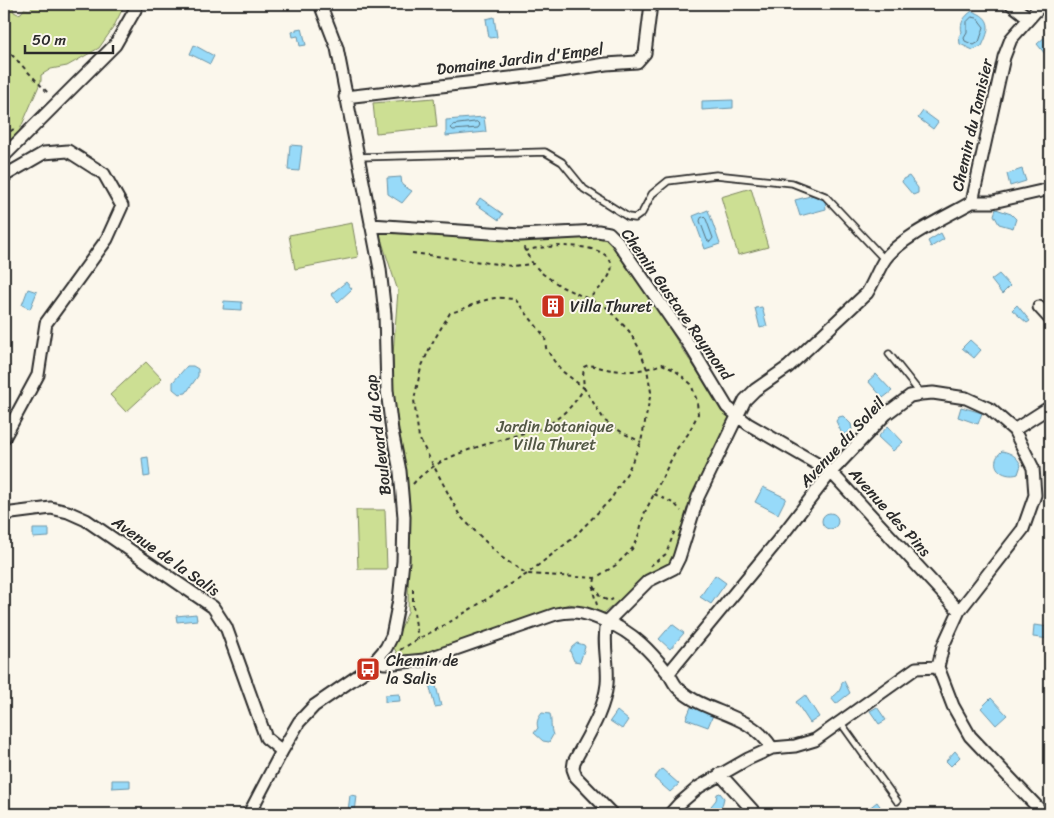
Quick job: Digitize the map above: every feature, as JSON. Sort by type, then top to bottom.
[{"type":"street","points":[[4,156],[115,45],[137,4]]},
{"type":"street","name":"Boulevard du Cap","points":[[249,814],[299,722],[314,706],[378,660],[392,636],[400,600],[404,517],[400,471],[392,431],[387,390],[385,314],[380,269],[345,97],[337,48],[320,4]]},
{"type":"street","name":"Domaine Jardin d'Empel","points":[[345,97],[528,76],[606,64],[637,62],[645,53],[651,4]]},
{"type":"street","points":[[1011,4],[1029,18]]},
{"type":"street","name":"Chemin du Tamisier","points":[[603,620],[648,581],[674,568],[679,558],[698,497],[745,400],[755,390],[788,367],[867,293],[885,260],[896,247],[972,202],[1004,57],[1011,40],[1042,4]]},
{"type":"street","points":[[4,176],[44,153],[68,151],[104,174],[122,206],[107,239],[46,322],[38,375],[4,438]]},
{"type":"street","points":[[972,202],[993,202],[1050,189]]},
{"type":"street","name":"Chemin Gustave Raymond","points":[[371,224],[520,235],[598,231],[609,233],[617,241],[692,349],[727,407],[737,415]]},
{"type":"street","points":[[1039,307],[1050,320]]},
{"type":"street","name":"Avenue du Soleil","points":[[668,674],[774,546],[831,472],[886,414],[910,396],[933,393],[966,398],[990,409],[1014,430],[1033,468],[1035,495],[1023,529],[959,611],[943,646],[938,667]]},
{"type":"street","points":[[1014,430],[1050,407]]},
{"type":"street","name":"Avenue des Pins","points":[[737,415],[748,424],[831,472],[959,611]]},
{"type":"street","name":"Avenue de la Salis","points":[[4,514],[51,508],[68,512],[86,520],[213,607],[226,627],[266,738],[282,751]]},
{"type":"street","points":[[378,660],[384,663],[424,660],[556,614],[570,611],[582,612],[621,627],[638,640],[678,688],[692,699],[748,724],[765,738],[772,748]]},
{"type":"street","points":[[603,620],[607,683],[601,711],[572,769],[576,777],[612,814]]},
{"type":"street","points":[[670,814],[693,793],[720,774],[772,748],[795,746],[814,740],[841,723],[916,668],[938,667],[953,706],[970,736],[1044,814]]},
{"type":"street","points":[[720,774],[756,814]]},
{"type":"lane","points":[[358,157],[545,152],[562,162],[584,189],[628,218],[635,218],[642,213],[652,194],[668,181],[716,174],[792,183],[825,196],[885,260]]},
{"type":"lane","points":[[889,354],[921,394]]},
{"type":"lane","points":[[841,723],[897,802]]},
{"type":"path","points":[[4,51],[12,55],[57,103]]},
{"type":"path","points":[[394,663],[396,653],[446,625],[527,574],[572,539],[611,499],[641,442],[651,392],[647,369],[640,348],[629,331],[606,307],[562,287],[543,274],[533,264],[525,250],[520,235]]},
{"type":"path","points":[[525,250],[546,246],[582,247],[597,250],[604,254],[612,268],[610,277],[589,298]]},
{"type":"path","points":[[412,253],[512,266],[533,264]]},
{"type":"path","points":[[434,466],[460,453],[544,427],[561,416],[576,402],[584,388],[582,376],[584,368],[588,365],[614,371],[647,369],[662,364],[676,370],[691,384],[698,401],[698,414],[688,434],[676,450],[644,514],[639,534],[632,550],[616,565],[594,578],[527,574],[501,557],[460,516],[434,466],[420,438],[414,400],[421,368],[431,345],[450,313],[498,297],[515,299],[545,337],[546,348],[554,361],[584,388],[605,421],[641,442]]},
{"type":"path","points":[[654,494],[675,504],[683,515]]},
{"type":"path","points":[[650,567],[666,554],[678,524]]},
{"type":"path","points":[[594,578],[593,590],[603,620]]},
{"type":"path","points":[[594,586],[600,597],[609,601],[614,598]]},
{"type":"green space","points":[[4,4],[13,8],[14,12],[18,14],[24,9],[30,10],[34,4],[125,4],[113,28],[99,48],[67,66],[51,69],[41,75],[41,81],[18,134],[4,146]]},
{"type":"green space","points":[[434,98],[437,127],[376,133],[373,103]]},
{"type":"green space","points":[[751,188],[768,247],[738,255],[721,197]]},
{"type":"green space","points":[[352,223],[358,257],[295,269],[289,235]]},
{"type":"green space","name":"Jardin botanique Villa Thuret","points":[[381,230],[605,236],[616,244],[684,352],[730,418],[672,565],[647,577],[604,613],[569,604],[427,653],[400,659],[393,646],[408,612],[409,517],[405,465],[393,395],[393,354],[398,291],[379,233]]},
{"type":"green space","points":[[146,362],[162,379],[126,412],[110,395]]},
{"type":"green space","points":[[356,510],[385,510],[387,569],[358,569]]},
{"type":"water","points":[[972,11],[984,17],[988,25],[987,34],[982,46],[973,50],[960,44],[959,36],[962,32],[963,20]]},
{"type":"water","points":[[494,17],[497,37],[489,38],[486,19]]},
{"type":"water","points":[[302,28],[306,45],[300,46],[298,36],[293,37],[292,32]]},
{"type":"water","points":[[1046,36],[1050,42],[1050,60],[1037,44]]},
{"type":"water","points":[[194,45],[214,56],[210,64],[190,54]]},
{"type":"water","points":[[733,100],[733,108],[702,110],[702,101]]},
{"type":"water","points":[[923,111],[938,122],[933,129],[918,118]]},
{"type":"water","points":[[484,117],[486,132],[446,136],[446,120]]},
{"type":"water","points":[[290,145],[302,146],[299,171],[288,170]]},
{"type":"water","points":[[1022,169],[1026,181],[1010,186],[1007,174]]},
{"type":"water","points":[[909,176],[918,188],[918,193],[913,195],[902,182],[903,179]]},
{"type":"water","points":[[401,177],[402,185],[412,191],[402,203],[388,194],[387,178]]},
{"type":"water","points":[[814,195],[825,200],[826,209],[800,216],[795,200]]},
{"type":"water","points":[[480,198],[503,214],[499,220],[476,204]]},
{"type":"water","points":[[996,209],[1011,214],[1016,219],[1013,228],[999,224],[994,215]]},
{"type":"water","points":[[708,210],[720,244],[705,249],[693,216]]},
{"type":"water","points":[[941,233],[944,239],[931,247],[928,241]]},
{"type":"water","points":[[999,274],[1010,286],[1002,294],[991,280]]},
{"type":"water","points":[[346,282],[352,289],[338,302],[331,294]]},
{"type":"water","points":[[28,289],[37,292],[30,309],[22,305]]},
{"type":"water","points":[[224,301],[242,302],[242,310],[223,309]]},
{"type":"water","points":[[1017,305],[1030,321],[1027,323],[1012,310]]},
{"type":"water","points":[[762,307],[767,326],[760,328],[755,308]]},
{"type":"water","points":[[970,340],[981,350],[974,358],[962,348]]},
{"type":"water","points":[[187,366],[193,366],[198,369],[198,376],[186,393],[179,394],[173,389],[173,382]]},
{"type":"water","points":[[876,374],[892,391],[883,398],[868,381]]},
{"type":"water","points":[[961,407],[982,413],[978,424],[958,417]]},
{"type":"water","points":[[843,416],[851,424],[852,430],[846,434],[842,434],[836,421],[839,417]]},
{"type":"water","points":[[888,426],[903,442],[893,451],[878,437]]},
{"type":"water","points":[[1002,451],[1011,454],[1018,460],[1021,465],[1018,474],[1002,473],[998,470],[996,466],[997,456]]},
{"type":"water","points":[[148,457],[150,476],[144,477],[142,458]]},
{"type":"water","points":[[763,487],[786,498],[778,514],[755,502]]},
{"type":"water","points":[[827,513],[833,513],[838,518],[836,527],[827,529],[822,524],[822,518]]},
{"type":"water","points":[[33,529],[49,529],[49,537],[33,538]]},
{"type":"water","points":[[715,575],[726,583],[711,604],[700,597]]},
{"type":"water","points":[[196,614],[197,620],[177,622],[176,616]]},
{"type":"water","points":[[672,624],[684,633],[670,649],[659,639]]},
{"type":"water","points":[[1034,625],[1050,627],[1050,639],[1033,637]]},
{"type":"water","points":[[577,643],[585,647],[580,662],[574,661],[570,651]]},
{"type":"water","points":[[844,681],[850,693],[836,704],[831,698],[838,692]]},
{"type":"water","points":[[435,682],[441,706],[435,707],[429,684]]},
{"type":"water","points":[[399,694],[400,701],[385,702],[385,695]]},
{"type":"water","points":[[805,695],[819,717],[810,723],[796,702]]},
{"type":"water","points":[[991,698],[1007,715],[996,725],[981,708]]},
{"type":"water","points":[[691,707],[713,715],[708,727],[686,719]]},
{"type":"water","points":[[877,707],[886,720],[879,724],[870,711]]},
{"type":"water","points":[[617,711],[628,720],[622,729],[610,721]]},
{"type":"water","points":[[542,713],[550,714],[553,735],[549,742],[543,741],[534,733],[538,728],[538,720]]},
{"type":"water","points":[[955,751],[960,757],[951,766],[946,761]]},
{"type":"water","points":[[662,769],[679,784],[670,792],[654,778]]},
{"type":"water","points":[[112,780],[130,780],[130,787],[112,788]]},
{"type":"water","points":[[720,793],[724,798],[722,806],[718,811],[714,811],[711,806],[716,800],[717,794]]},
{"type":"water","points":[[350,795],[357,796],[355,812],[348,811]]},
{"type":"water","points":[[877,802],[882,809],[874,814],[866,814],[864,812]]},
{"type":"place","name":"Villa Thuret","points":[[553,306]]},
{"type":"place","name":"Chemin de la Salis","points":[[368,669]]}]
